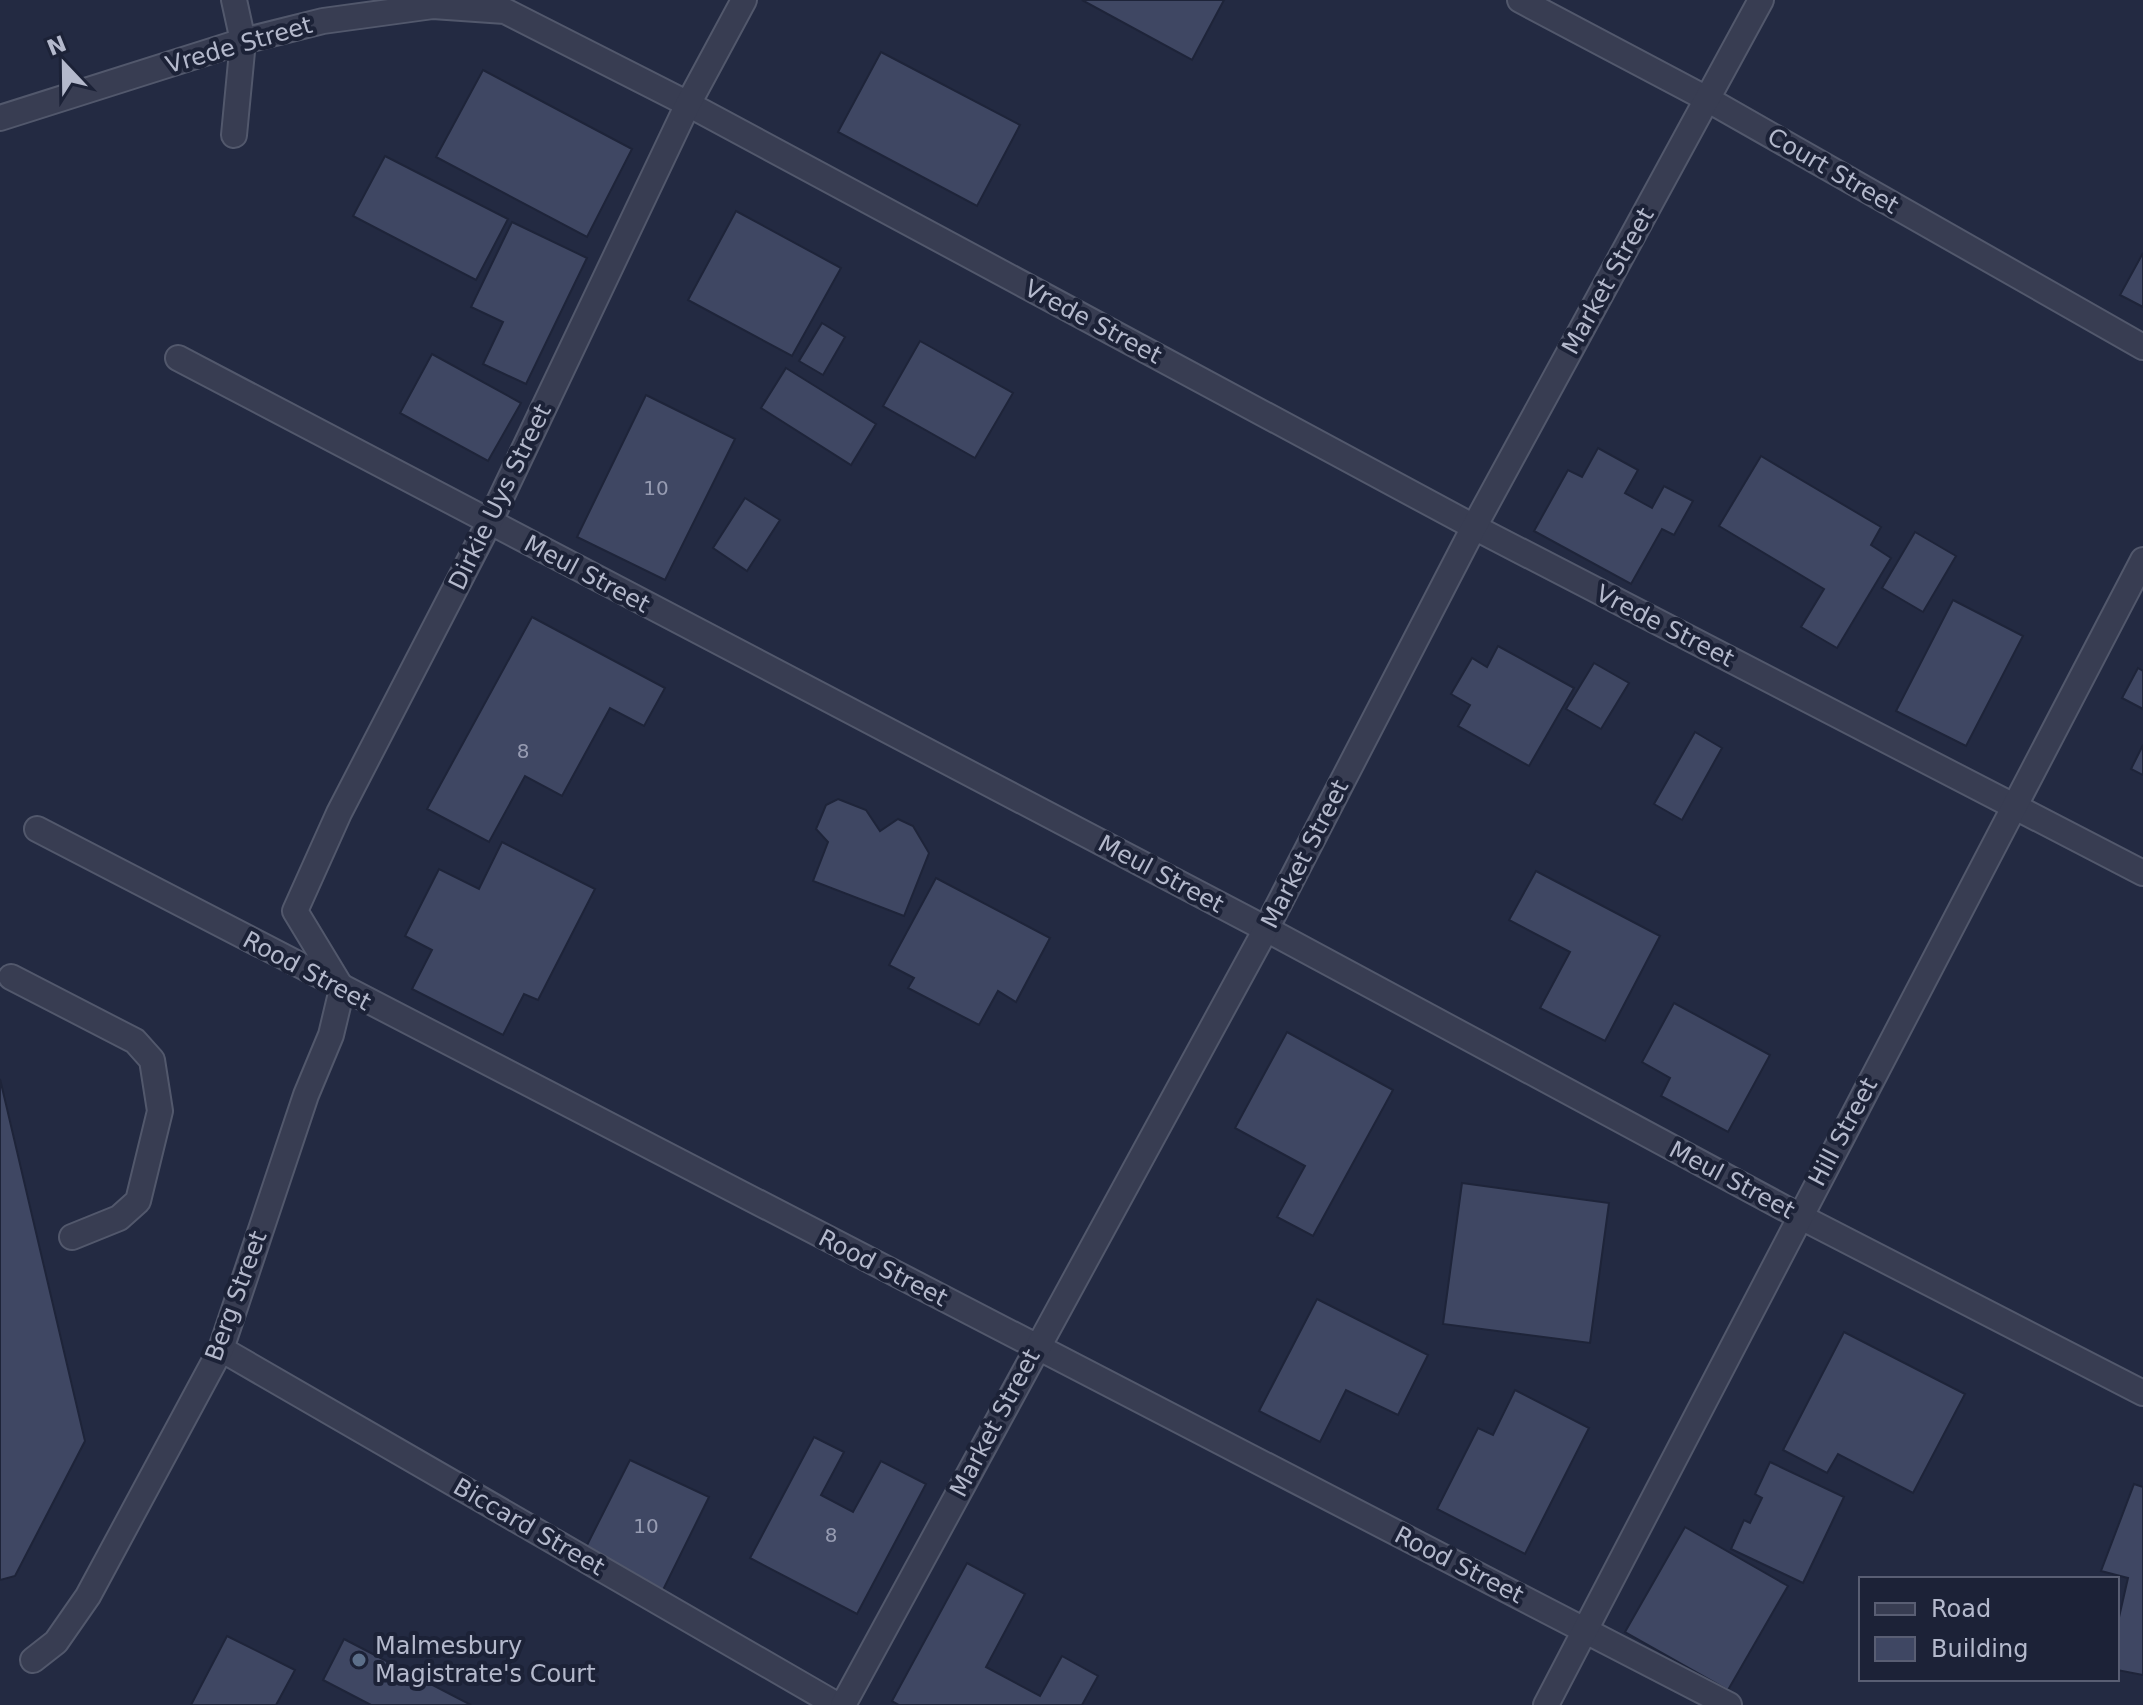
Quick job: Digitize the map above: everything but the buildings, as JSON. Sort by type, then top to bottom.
[{"type":"street","points":[[234,0],[243,41],[234,135]]},
{"type":"street","name":"Dirkie Uys Street","points":[[342,989],[295,911],[339,813],[489,523],[688,104],[744,0]]},
{"type":"street","name":"Court Street","points":[[1520,0],[1707,99],[2143,347]]},
{"type":"street","name":"Market Street","points":[[843,1705],[1266,929],[1474,527],[1761,0]]},
{"type":"street","name":"Vrede Street","points":[[0,118],[243,41],[323,21],[433,6],[505,11],[688,104],[1474,527],[2143,873]]},
{"type":"street","name":"Meul Street","points":[[178,358],[1266,929],[1799,1216],[2143,1393]]},
{"type":"street","name":"Hill Street","points":[[1546,1705],[2143,560]]},
{"type":"street","name":"Rood Street","points":[[37,829],[1729,1705]]},
{"type":"street","points":[[11,977],[135,1041],[152,1060],[160,1111],[138,1201],[119,1218],[72,1237]]},
{"type":"street","name":"Berg Street","points":[[33,1660],[56,1642],[88,1596],[221,1349],[306,1095],[331,1035],[342,989]]},
{"type":"street","name":"Biccard Street","points":[[221,1349],[837,1705]]},
{"type":"place","name":"Malmesbury Magistrate's Court","points":[[359,1660]]}]
